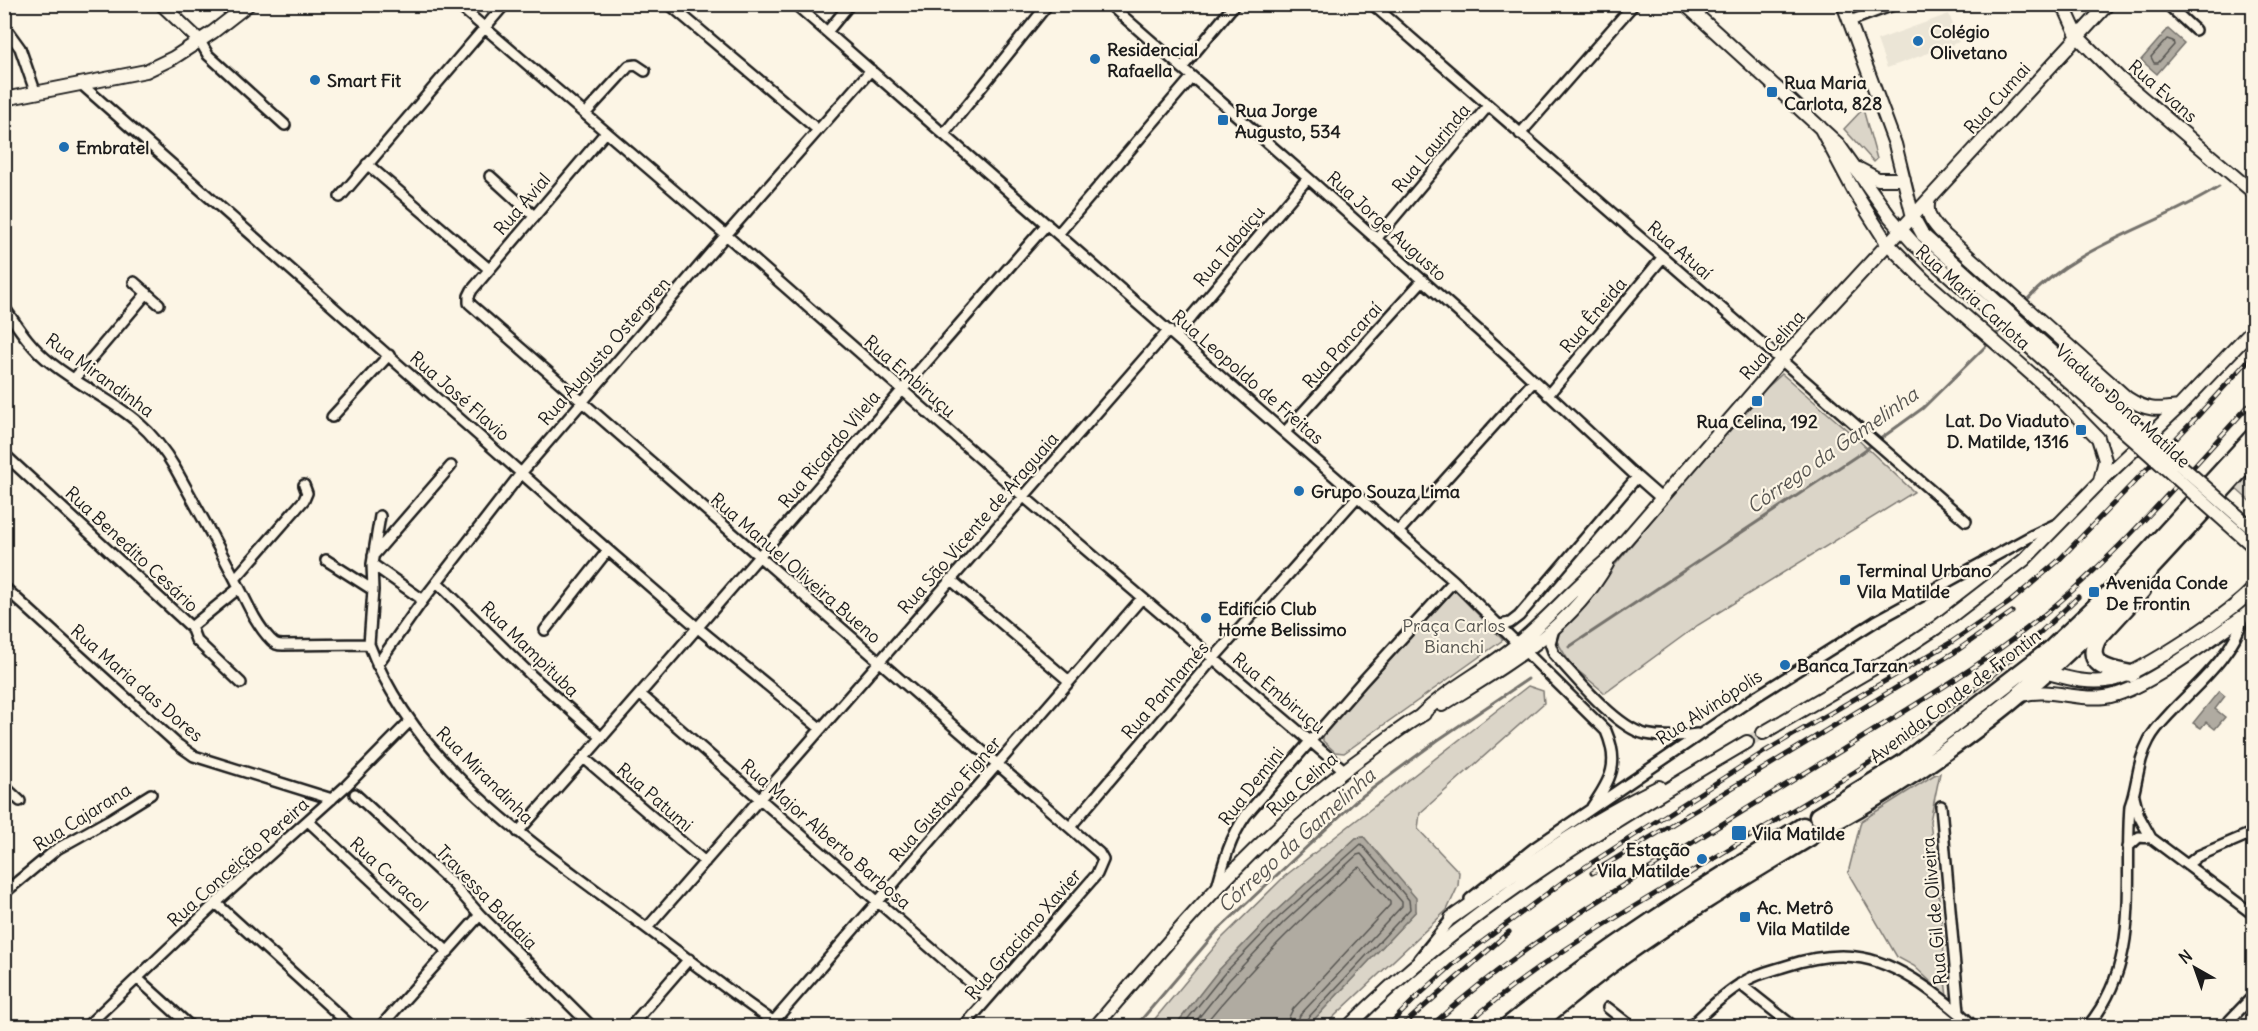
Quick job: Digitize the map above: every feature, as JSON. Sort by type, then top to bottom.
[{"type":"highway","name":"Avenida Conde de Frontin","points":[[2253,436],[2117,586],[2029,668],[1821,822],[1918,771],[2018,697],[2167,551],[2253,455]]},
{"type":"highway","points":[[2131,674],[2104,668],[2093,655],[2094,646],[2098,638],[2151,579],[2167,551]]},
{"type":"highway","points":[[1508,1026],[1556,988],[1652,919],[1806,831],[1623,955],[1534,1026]]},
{"type":"street","points":[[161,4],[200,41],[208,55],[285,125]]},
{"type":"street","points":[[4,99],[35,91],[146,71],[200,41],[249,4]]},
{"type":"street","name":"Rua Embiruçu","points":[[457,4],[726,235],[1023,496],[1344,770]]},
{"type":"street","points":[[340,197],[505,4]]},
{"type":"street","points":[[669,4],[818,130]]},
{"type":"street","name":"Rua Leopoldo de Freitas","points":[[795,4],[1454,580],[1606,731],[1614,755],[1613,771],[1592,807]]},
{"type":"street","points":[[827,32],[850,4]]},
{"type":"street","points":[[944,134],[1048,4]]},
{"type":"street","name":"Rua Jorge Augusto","points":[[1109,4],[1308,177],[1637,477]]},
{"type":"street","points":[[1182,68],[1235,4]]},
{"type":"street","name":"Rua Atuaí","points":[[1372,4],[1966,520]]},
{"type":"street","points":[[1520,134],[1634,4]]},
{"type":"street","name":"Rua Maria Carlota","points":[[1685,4],[1838,144],[1901,230],[1915,245]]},
{"type":"street","name":"Viaduto Dona Matilde","points":[[1844,4],[1885,112],[1913,217],[1923,235],[2253,530]]},
{"type":"street","points":[[1850,21],[1896,4]]},
{"type":"street","name":"Rua Evans","points":[[2063,4],[2078,37],[2118,77],[2253,193]]},
{"type":"street","name":"Rua Cumai","points":[[1913,217],[2108,4]]},
{"type":"street","points":[[2167,4],[2196,30]]},
{"type":"street","points":[[4,26],[13,34],[20,48],[35,91]]},
{"type":"street","points":[[585,114],[629,66],[636,65],[645,71]]},
{"type":"street","name":"Rua Augusto Ostergren","points":[[377,665],[423,600],[522,472],[871,70]]},
{"type":"street","points":[[1058,234],[1192,76]]},
{"type":"street","name":"Rua José Flavio","points":[[80,83],[608,550],[820,729]]},
{"type":"street","name":"Rua Laurinda","points":[[1376,238],[1488,106]]},
{"type":"street","name":"Rua Maria Carlota","points":[[1820,127],[1854,191],[1887,243],[1923,279],[2082,419],[2102,445],[2105,460],[2099,483]]},
{"type":"street","name":"Rua Avial","points":[[468,300],[472,290],[489,268],[606,132]]},
{"type":"street","points":[[367,165],[489,268]]},
{"type":"street","points":[[1857,168],[1878,179],[1904,179]]},
{"type":"street","points":[[490,176],[534,216]]},
{"type":"street","name":"Rua Tabaiçu","points":[[1172,333],[1308,177]]},
{"type":"street","name":"Rua Maria Carlota","points":[[1929,199],[1928,214],[1940,231],[2127,398],[2140,406],[2160,410],[2180,407]]},
{"type":"street","name":"Rua Celina","points":[[1217,887],[1292,814],[1344,770],[1419,717],[1491,676],[1522,648],[1585,578],[1611,556],[1782,359],[1913,217]]},
{"type":"street","name":"Rua Ricardo Vilela","points":[[518,832],[641,695],[901,390],[1047,224]]},
{"type":"street","name":"Viaduto Dona Matilde","points":[[1915,245],[2253,547]]},
{"type":"street","name":"Rua Êneida","points":[[1548,395],[1663,257]]},
{"type":"street","name":"Rua Pancaraí","points":[[1285,432],[1422,280]]},
{"type":"street","points":[[134,282],[159,304]]},
{"type":"street","points":[[74,379],[147,293]]},
{"type":"street","name":"Rua Manuel Oliveira Bueno","points":[[468,300],[471,307],[1070,826],[1099,853],[1103,860]]},
{"type":"street","name":"Rua Mirandinha","points":[[4,307],[33,346],[50,362],[125,410],[159,443],[257,621],[276,645],[369,644],[377,665],[410,721],[451,769],[518,832],[776,1024]]},
{"type":"street","name":"Rua Alvinópolis","points":[[1763,733],[1891,658],[1936,628],[2024,560],[2099,483],[2180,407],[2253,328]]},
{"type":"street","name":"Rua São Vicente de Araguaia","points":[[647,928],[1023,496],[1172,333]]},
{"type":"street","points":[[332,417],[388,355]]},
{"type":"street","points":[[2062,401],[2074,398],[2084,390],[2090,380],[2092,368]]},
{"type":"street","points":[[1399,531],[1534,381]]},
{"type":"street","name":"Rua Benedito Cesário","points":[[4,454],[191,627],[237,583],[307,496],[304,485]]},
{"type":"street","points":[[373,560],[451,466]]},
{"type":"street","points":[[1500,625],[1510,623],[1520,616],[1637,477],[1662,499]]},
{"type":"street","name":"Rua Panhamés","points":[[1070,826],[1213,659],[1358,496]]},
{"type":"street","points":[[369,644],[373,560],[381,516]]},
{"type":"street","name":"Rua Alvinópolis","points":[[1411,970],[1451,918],[1498,874],[1592,807],[1699,734],[1876,621],[2033,535],[2063,521]]},
{"type":"street","points":[[544,630],[608,550]]},
{"type":"street","name":"Rua Celina","points":[[1522,648],[1554,629],[1596,583],[1611,556]]},
{"type":"street","points":[[326,560],[373,590]]},
{"type":"street","points":[[373,560],[423,600]]},
{"type":"street","points":[[950,579],[1069,681]]},
{"type":"street","name":"Rua Demini","points":[[1096,1026],[1217,887],[1227,848],[1234,832],[1246,815],[1454,580]]},
{"type":"street","name":"Rua Mampituba","points":[[437,582],[531,675],[602,738]]},
{"type":"street","name":"Rua Maria das Dores","points":[[4,587],[177,744],[194,756],[332,800]]},
{"type":"street","points":[[2029,668],[2085,682],[2114,680],[2131,674],[2218,619],[2247,597],[2253,587]]},
{"type":"street","name":"Rua Gustavo Figner","points":[[776,1024],[878,901],[1142,598]]},
{"type":"street","points":[[2018,697],[2034,692],[2093,698],[2121,693],[2152,677],[2249,612]]},
{"type":"street","points":[[2088,1026],[2103,1008],[2118,975],[2128,923],[2130,806],[2134,795],[2136,771],[2148,740],[2231,648],[2249,612]]},
{"type":"street","points":[[191,627],[196,640],[241,683]]},
{"type":"street","points":[[1554,629],[1550,643],[1554,654],[1603,705],[1630,727],[1644,734],[1666,737],[1699,734]]},
{"type":"street","name":"Rua Major Alberto Barbosa","points":[[641,695],[988,998]]},
{"type":"street","name":"Rua Conceição Pereira","points":[[87,1026],[216,903],[332,800],[410,721]]},
{"type":"street","name":"Rua Alvinópolis","points":[[1349,1026],[1378,997],[1441,944],[1520,883],[1747,742]]},
{"type":"street","name":"Rua Patumi","points":[[584,758],[705,862]]},
{"type":"street","points":[[1451,918],[1516,873],[1633,799],[1697,772]]},
{"type":"street","points":[[4,786],[20,801]]},
{"type":"street","name":"Rua Cajarana","points":[[4,893],[57,849],[151,794]]},
{"type":"street","name":"Travessa Baldaia","points":[[355,794],[424,855],[480,915],[591,1026]]},
{"type":"street","points":[[2134,795],[2139,816],[2151,838],[2253,915]]},
{"type":"street","name":"Rua Gil de Oliveira","points":[[1941,806],[1959,1012]]},
{"type":"street","name":"Rua Caracol","points":[[308,821],[448,952]]},
{"type":"street","points":[[2187,865],[2198,856],[2253,832]]},
{"type":"street","points":[[2128,847],[2139,837],[2151,838]]},
{"type":"street","name":"Rua Graciano Xavier","points":[[964,1026],[1097,874],[1103,860]]},
{"type":"street","points":[[216,903],[351,1026]]},
{"type":"street","points":[[381,1026],[480,915]]},
{"type":"street","points":[[1691,1026],[1740,984],[1762,973],[1814,958],[1838,955],[1887,964],[1911,977],[1959,1012],[1973,1026]]},
{"type":"street","points":[[631,1026],[689,959]]},
{"type":"street","points":[[137,978],[190,1026]]},
{"type":"street","points":[[1740,984],[1793,1026]]},
{"type":"street","points":[[2227,1026],[2253,995]]},
{"type":"street","points":[[1608,1008],[1631,1026]]},
{"type":"shaded area","name":"Colégio Olivetano","points":[[1949,14],[1959,42],[1887,68],[1877,40]]},
{"type":"green space","points":[[1863,109],[1877,159],[1874,162],[1844,129]]},
{"type":"green space","points":[[1782,374],[1853,435],[1914,492],[1698,625],[1605,693],[1571,665],[1555,638],[1676,491],[1761,393]]},
{"type":"green space","points":[[2253,467],[2253,504],[2235,488]]},
{"type":"green space","name":"Praça Carlos Bianchi","points":[[1454,590],[1503,640],[1344,753],[1335,752],[1323,741],[1323,734]]},
{"type":"green space","points":[[1528,686],[1543,691],[1544,703],[1420,813],[1418,829],[1459,872],[1458,886],[1447,910],[1324,1026],[1308,1026],[1416,911],[1364,837],[1356,838],[1275,912],[1218,971],[1175,1026],[1149,1026],[1222,938],[1285,876]]},
{"type":"green space","points":[[1940,773],[1930,821],[1944,942],[1943,962],[1947,997],[1914,966],[1897,957],[1848,873],[1861,821]]},
{"type":"water","points":[[2168,29],[2184,43],[2157,74],[2141,60]]},
{"type":"water","points":[[2219,691],[2225,696],[2215,709],[2225,717],[2215,729],[2206,722],[2201,728],[2193,723]]},
{"type":"water","points":[[1364,837],[1416,898],[1416,911],[1308,1026],[1175,1026],[1218,971],[1275,912],[1356,838]]},
{"type":"waterway","name":"Córrego da Gamelinha","points":[[2250,168],[2254,165]]},
{"type":"waterway","name":"Córrego da Gamelinha","points":[[2025,302],[2045,282],[2092,251],[2219,187]]},
{"type":"waterway","name":"Córrego da Gamelinha","points":[[1993,338],[2003,327]]},
{"type":"waterway","name":"Córrego da Gamelinha","points":[[1569,647],[1858,455],[1923,408],[1989,343]]},
{"type":"waterway","name":"Córrego da Gamelinha","points":[[1136,1026],[1216,932],[1357,800],[1438,740],[1528,679]]},
{"type":"tunnel","points":[[1747,742],[1763,733]]},
{"type":"railway","points":[[1388,1026],[1458,960],[1568,878],[1764,752],[1950,643],[2010,602],[2057,562],[2195,419],[2254,354]]},
{"type":"railway","points":[[1431,1026],[1509,962],[1565,923],[1940,689],[2017,636],[2081,583],[2111,554],[2254,400]]},
{"type":"railway","points":[[1465,1026],[1491,1003],[1577,942],[1832,786],[1930,722],[1992,675],[2078,597]]},
{"type":"railway","points":[[1592,873],[1955,652],[2012,612]]},
{"type":"railway","points":[[1402,1026],[1509,932]]},
{"type":"place","name":"Colégio Olivetano","points":[[1918,41]]},
{"type":"place","name":"Residencial Rafaella","points":[[1095,59]]},
{"type":"place","name":"Smart Fit","points":[[315,80]]},
{"type":"place","name":"Rua Maria Carlota, 828","points":[[1772,92]]},
{"type":"place","name":"Rua Jorge Augusto, 534","points":[[1223,120]]},
{"type":"place","name":"Embratel","points":[[64,147]]},
{"type":"place","name":"Rua Celina, 192","points":[[1757,401]]},
{"type":"place","name":"Lat. Do Viaduto D. Matilde, 1316","points":[[2081,430]]},
{"type":"place","name":"Grupo Souza Lima","points":[[1299,491]]},
{"type":"place","name":"Terminal Urbano Vila Matilde","points":[[1845,580]]},
{"type":"place","name":"Avenida Conde De Frontin","points":[[2094,592]]},
{"type":"place","name":"Edifício Club Home Belissimo","points":[[1206,618]]},
{"type":"place","name":"Banca Tarzan","points":[[1785,665]]},
{"type":"place","name":"Vila Matilde","points":[[1739,833]]},
{"type":"place","name":"Estação Vila Matilde","points":[[1702,859]]},
{"type":"place","name":"Ac. Metrô Vila Matilde","points":[[1745,917]]}]
